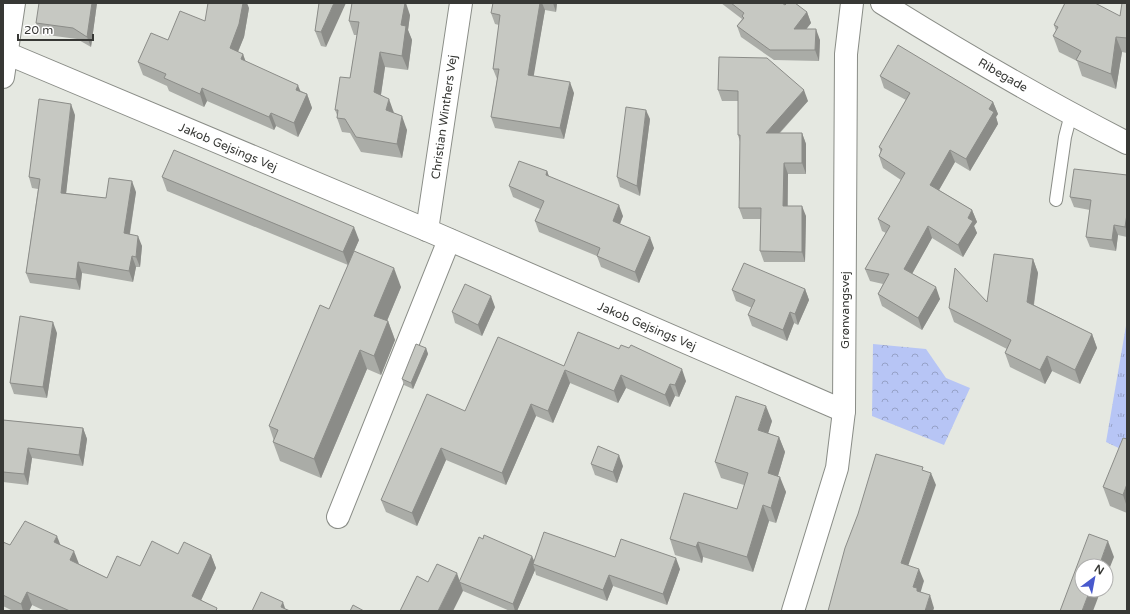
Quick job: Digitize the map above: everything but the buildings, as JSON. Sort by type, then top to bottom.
[{"type":"street","points":[[3,76],[14,3]]},
{"type":"street","name":"Christian Winthers Vej","points":[[427,230],[461,3]]},
{"type":"street","name":"Grønvangsvej","points":[[793,611],[837,468],[844,411],[846,54],[852,3]]},
{"type":"street","name":"Ribegade","points":[[882,3],[1071,114],[1127,143]]},
{"type":"street","name":"Jakob Gejsings Vej","points":[[6,53],[427,230],[844,411]]},
{"type":"street","points":[[338,517],[449,240]]},
{"type":"lane","points":[[1056,200],[1065,137],[1071,114]]},
{"type":"green space","points":[[1127,320],[1127,452],[1106,442]]},
{"type":"green space","points":[[873,344],[926,349],[946,378],[970,388],[944,445],[872,416]]}]
